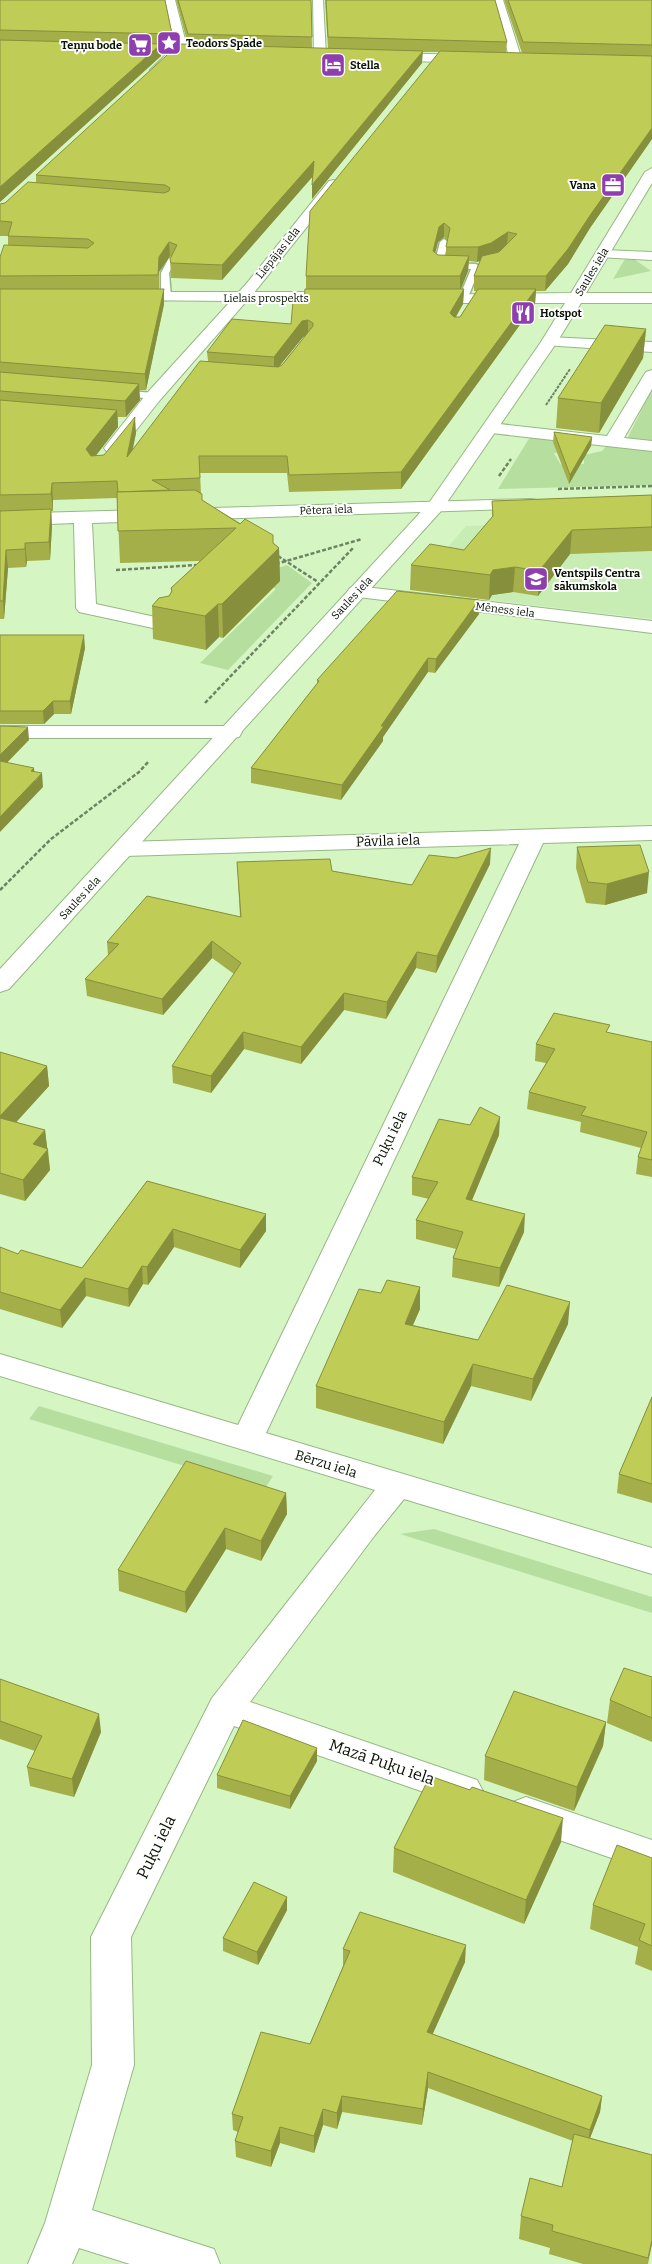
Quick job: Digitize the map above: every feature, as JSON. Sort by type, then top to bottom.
[{"type":"street","points":[[144,82],[181,48],[170,0]]},
{"type":"street","points":[[304,55],[325,55],[318,0]]},
{"type":"street","points":[[498,0],[520,60],[502,60]]},
{"type":"street","points":[[115,50],[221,52]]},
{"type":"street","points":[[377,56],[483,59]]},
{"type":"street","points":[[425,70],[435,58]]},
{"type":"street","name":"Liepājas iela","points":[[104,460],[128,423],[182,370],[345,170]]},
{"type":"street","name":"Saules iela","points":[[0,984],[435,507],[549,342],[651,176]]},
{"type":"street","points":[[603,254],[652,256]]},
{"type":"street","name":"Lielais prospekts","points":[[108,297],[360,297]]},
{"type":"street","points":[[408,298],[468,302],[576,298],[652,298]]},
{"type":"street","points":[[549,342],[652,347]]},
{"type":"street","points":[[613,442],[652,375]]},
{"type":"street","points":[[491,428],[652,446]]},
{"type":"street","name":"Pētera iela","points":[[0,520],[548,504]]},
{"type":"street","points":[[83,518],[86,608],[162,624]]},
{"type":"street","name":"Mēness iela","points":[[357,592],[652,627]]},
{"type":"street","points":[[0,732],[231,732]]},
{"type":"street","name":"Pāvila iela","points":[[125,849],[652,833]]},
{"type":"street","name":"Puķu iela","points":[[247,1440],[534,837]]},
{"type":"street","name":"Bērzu iela","points":[[0,1365],[652,1561]]},
{"type":"street","name":"Puķu iela","points":[[50,2264],[67,2223],[113,2066],[111,1937],[225,1708],[363,1526],[397,1485]]},
{"type":"street","name":"Mazā Puķu iela","points":[[225,1708],[652,1856]]},
{"type":"street","points":[[67,2223],[198,2264]]},
{"type":"lane","points":[[444,242],[438,265],[481,266],[468,302]]},
{"type":"lane","points":[[166,298],[165,273],[172,260]]},
{"type":"lane","points":[[106,392],[154,396]]},
{"type":"path","points":[[0,890],[51,839],[138,772],[178,732],[318,582],[394,508]]},
{"type":"path","points":[[276,564],[362,539]]},
{"type":"path","points":[[271,552],[318,582]]},
{"type":"path","points":[[107,570],[192,567],[202,563]]},
{"type":"shaded area","points":[[625,259],[634,259],[651,271],[613,279]]},
{"type":"shaded area","points":[[652,389],[652,442],[627,439]]},
{"type":"shaded area","points":[[530,437],[577,441],[579,452],[554,453],[561,465],[584,464],[584,455],[602,451],[607,445],[652,450],[652,485],[498,489]]},
{"type":"shaded area","name":"Ventspils Centra sākumskola","points":[[652,519],[652,619],[462,597],[412,588],[466,526]]},
{"type":"shaded area","points":[[287,565],[312,583],[228,670],[200,663],[276,589],[260,583],[275,569]]},
{"type":"shaded area","points":[[39,1406],[273,1476],[264,1490],[29,1419]]},
{"type":"shaded area","points":[[434,1529],[652,1597],[652,1613],[400,1534]]},
{"type":"building","points":[[0,0],[165,0],[172,34],[0,30]]},
{"type":"building","points":[[178,0],[311,0],[312,37],[188,34]]},
{"type":"building","points":[[326,0],[495,0],[507,42],[328,37]]},
{"type":"building","points":[[508,0],[652,0],[652,45],[523,42]]},
{"type":"building","points":[[0,40],[161,44],[0,187]]},
{"type":"building","points":[[179,44],[423,51],[312,185],[314,161],[222,265],[171,263],[170,259],[177,245],[169,242],[159,257],[158,275],[0,276],[0,257],[4,245],[88,248],[94,243],[88,239],[8,236],[12,222],[0,221],[0,204],[5,203],[28,182],[164,193],[169,191],[170,188],[165,185],[36,175]]},
{"type":"building","points":[[440,51],[652,56],[652,128],[568,249],[546,276],[474,276],[482,256],[499,252],[517,234],[508,232],[491,243],[478,247],[446,247],[450,228],[444,223],[439,227],[433,251],[438,255],[469,256],[460,276],[306,276],[310,211]]},
{"type":"building","points":[[0,289],[164,289],[145,374],[0,362]]},
{"type":"building","points":[[305,289],[464,289],[450,313],[454,317],[460,317],[478,289],[536,289],[401,472],[289,475],[287,456],[199,456],[200,478],[152,480],[170,490],[118,492],[117,481],[52,483],[51,494],[0,495],[0,400],[117,410],[86,449],[91,456],[104,455],[135,417],[127,457],[200,361],[278,367],[282,365],[313,326],[313,323],[308,320],[302,321],[274,357],[207,352],[232,319],[291,324],[293,301],[304,301]]},
{"type":"building","points":[[605,325],[646,329],[601,403],[558,398]]},
{"type":"building","points":[[0,372],[139,384],[125,401],[0,391]]},
{"type":"building","points":[[554,432],[592,437],[570,475]]},
{"type":"building","points":[[195,490],[202,494],[202,500],[240,524],[245,519],[273,535],[273,543],[279,548],[222,604],[218,604],[205,616],[152,606],[159,598],[169,596],[172,591],[171,588],[236,528],[118,531],[117,492]]},
{"type":"building","points":[[652,495],[652,527],[572,530],[539,571],[515,567],[493,570],[490,575],[411,565],[430,544],[464,550],[493,516],[492,501]]},
{"type":"building","points":[[51,509],[49,542],[25,543],[25,549],[6,550],[3,601],[0,601],[0,511]]},
{"type":"building","points":[[397,591],[479,600],[436,659],[428,658],[381,726],[384,726],[342,785],[251,768],[319,681],[317,680]]},
{"type":"building","points":[[0,635],[84,635],[70,701],[53,701],[43,711],[0,711]]},
{"type":"building","points":[[0,726],[28,727],[0,755]]},
{"type":"building","points":[[0,761],[34,768],[31,771],[42,773],[0,817]]},
{"type":"building","points":[[640,845],[649,872],[607,884],[588,882],[577,847]]},
{"type":"building","points":[[491,848],[437,956],[417,952],[387,1002],[344,993],[301,1047],[243,1032],[211,1076],[172,1066],[241,963],[212,941],[162,999],[85,979],[119,944],[107,942],[147,896],[241,917],[237,862],[330,859],[332,871],[412,885],[429,855],[456,858]]},
{"type":"building","points":[[554,1013],[610,1025],[606,1032],[652,1042],[652,1160],[638,1157],[647,1132],[581,1115],[586,1107],[529,1092],[555,1049],[536,1044]]},
{"type":"building","points":[[0,1052],[47,1066],[0,1116]]},
{"type":"building","points":[[480,1107],[500,1117],[466,1199],[525,1214],[500,1268],[453,1258],[463,1232],[416,1220],[438,1182],[412,1177],[439,1119],[470,1125]]},
{"type":"building","points":[[0,1118],[45,1130],[33,1144],[48,1149],[23,1180],[0,1173]]},
{"type":"building","points":[[147,1181],[266,1214],[240,1250],[173,1229],[147,1267],[142,1266],[128,1289],[85,1278],[60,1310],[0,1292],[0,1247],[18,1254],[21,1250],[82,1268]]},
{"type":"building","points":[[387,1280],[420,1287],[405,1324],[478,1340],[507,1285],[570,1302],[533,1379],[473,1364],[444,1422],[316,1386],[359,1289],[381,1293]]},
{"type":"building","points":[[652,1397],[652,1484],[619,1474]]},
{"type":"building","points":[[186,1461],[286,1493],[261,1541],[225,1528],[185,1592],[118,1570]]},
{"type":"building","points":[[624,1668],[652,1677],[652,1718],[610,1700]]},
{"type":"building","points":[[0,1679],[99,1714],[72,1779],[27,1767],[42,1736],[0,1721]]},
{"type":"building","points":[[514,1691],[606,1722],[577,1787],[485,1756]]},
{"type":"building","points":[[243,1720],[317,1748],[290,1796],[217,1775]]},
{"type":"building","points":[[430,1776],[470,1790],[472,1787],[563,1818],[526,1900],[394,1848]]},
{"type":"building","points":[[617,1845],[652,1858],[652,1946],[639,1940],[645,1924],[593,1905]]},
{"type":"building","points":[[254,1882],[287,1897],[257,1952],[223,1938]]},
{"type":"building","points":[[360,1912],[466,1945],[427,2032],[602,2096],[590,2130],[428,2072],[423,2109],[342,2096],[337,2113],[323,2109],[314,2136],[280,2127],[271,2151],[235,2141],[243,2117],[232,2114],[261,2032],[310,2044],[350,1951],[343,1949]]},
{"type":"building","points":[[574,2134],[652,2155],[652,2240],[648,2258],[552,2231],[553,2225],[521,2216],[530,2178],[562,2187]]},
{"type":"place","name":"Teodors Spāde","points":[[169,43]]},
{"type":"place","name":"Teņņu bode","points":[[140,45]]},
{"type":"place","name":"Stella","points":[[333,65]]},
{"type":"place","name":"Vana","points":[[613,185]]},
{"type":"place","name":"Hotspot","points":[[523,313]]},
{"type":"place","name":"Ventspils Centra sākumskola","points":[[536,579]]}]
